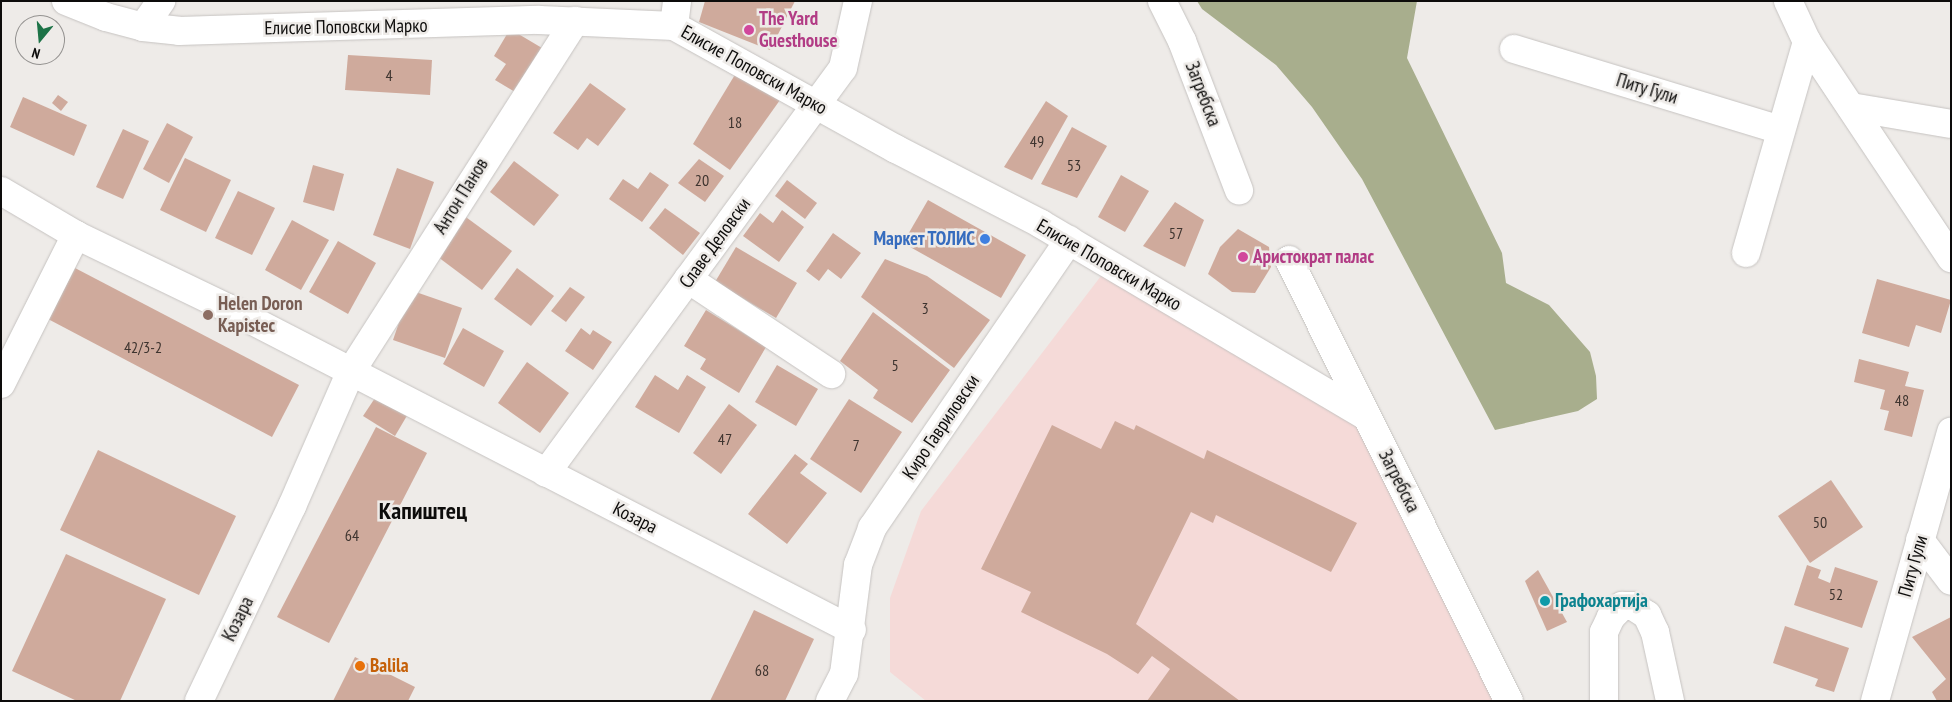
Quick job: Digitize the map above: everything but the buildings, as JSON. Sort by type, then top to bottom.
[{"type":"street","name":"Елисие Поповски Марко","points":[[66,1],[106,17],[143,27],[180,31],[575,21],[676,14],[816,104],[896,149],[1069,240],[1366,416]]},
{"type":"street","points":[[143,27],[161,1]]},
{"type":"street","name":"Славе Деловски","points":[[546,473],[843,68],[858,1]]},
{"type":"street","name":"Загребска","points":[[1162,1],[1182,41],[1240,190]]},
{"type":"street","points":[[1788,1],[1807,42],[1951,258]]},
{"type":"street","name":"Антон Панов","points":[[350,373],[575,21]]},
{"type":"street","points":[[1746,253],[1807,42]]},
{"type":"street","name":"Питу Гули","points":[[1514,49],[1780,130]]},
{"type":"street","points":[[1851,107],[1951,124]]},
{"type":"street","name":"Козара","points":[[1,191],[76,235],[144,266],[852,630]]},
{"type":"street","points":[[1,384],[76,235]]},
{"type":"street","name":"Киро Гавриловски","points":[[852,630],[858,565],[872,528],[1069,240]]},
{"type":"street","name":"Загребска","points":[[1289,260],[1509,701]]},
{"type":"street","points":[[688,279],[831,374]]},
{"type":"street","name":"Козара","points":[[199,701],[292,506],[350,373]]},
{"type":"street","name":"Питу Гули","points":[[1875,701],[1951,432]]},
{"type":"street","points":[[1920,540],[1951,582]]},
{"type":"street","points":[[1604,701],[1604,632],[1610,617],[1622,606],[1640,609],[1651,624],[1670,701]]},
{"type":"street","points":[[830,701],[844,674],[852,630]]},
{"type":"shaded area","points":[[1104,272],[1356,414],[1498,701],[926,701],[890,672],[890,598],[921,511]]},
{"type":"green space","points":[[1197,1],[1417,1],[1407,58],[1502,253],[1506,283],[1549,305],[1590,352],[1596,376],[1597,399],[1578,411],[1495,430],[1362,179],[1312,107],[1276,65],[1202,9]]},
{"type":"place","name":"The Yard Guesthouse","points":[[749,30]]},
{"type":"place","name":"Маркет ТОЛИС","points":[[985,239]]},
{"type":"place","name":"Аристократ палас","points":[[1243,257]]},
{"type":"place","name":"Helen Doron Kapistec","points":[[208,315]]},
{"type":"place","name":"Графохартија","points":[[1545,601]]},
{"type":"place","name":"Balila","points":[[360,666]]},
{"type":"district","name":"Капиштец","points":[[423,511]]}]
